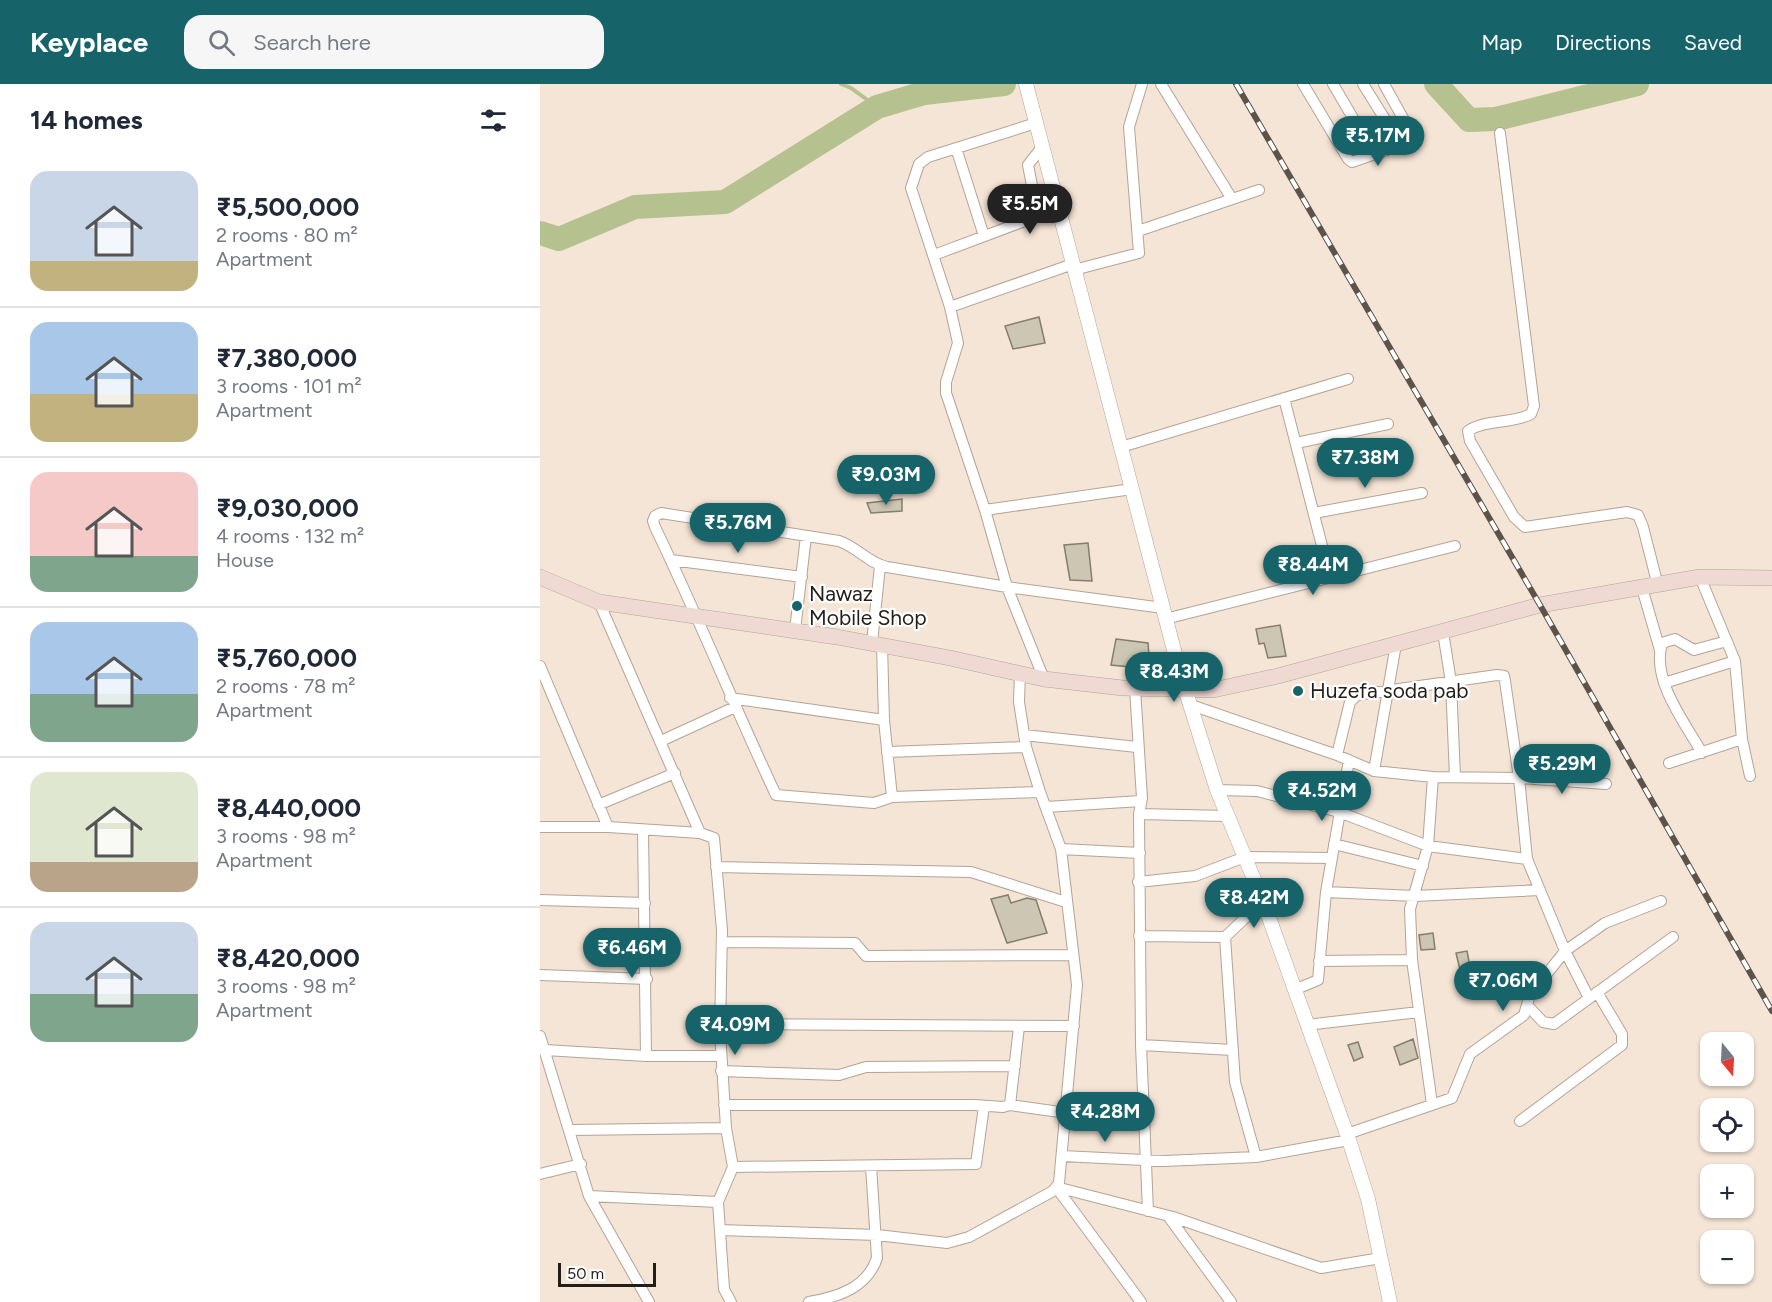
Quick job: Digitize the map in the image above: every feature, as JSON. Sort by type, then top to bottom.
[{"type":"main road","points":[[540,578],[599,602],[698,615],[877,644],[1020,672],[1044,679],[1135,688],[1213,690],[1278,676],[1540,605],[1700,577],[1772,578]]},
{"type":"street","points":[[1026,84],[1185,689],[1216,790],[1263,900],[1348,1137],[1368,1199],[1389,1302]]},
{"type":"street","points":[[950,307],[1074,267],[1139,253],[1129,127],[1142,84]]},
{"type":"street","points":[[1161,84],[1232,199]]},
{"type":"street","points":[[1303,84],[1350,161],[1414,141],[1415,137],[1384,84]]},
{"type":"street","points":[[1334,84],[1374,154]]},
{"type":"street","points":[[1363,84],[1401,145]]},
{"type":"street","points":[[1036,123],[922,160],[911,188],[950,307],[958,343],[945,387],[985,510],[1006,587],[1044,679]]},
{"type":"street","points":[[1500,133],[1534,406],[1531,414],[1523,418],[1475,426],[1468,431],[1470,441],[1514,517],[1525,527],[1627,512],[1638,515],[1644,527],[1658,586]]},
{"type":"street","points":[[934,255],[1038,216],[1028,165],[1042,147]]},
{"type":"street","points":[[956,148],[984,236]]},
{"type":"street","points":[[1138,231],[1259,190]]},
{"type":"street","points":[[1121,447],[1348,379]]},
{"type":"street","points":[[1284,398],[1330,577]]},
{"type":"street","points":[[1296,443],[1388,424]]},
{"type":"street","points":[[985,510],[1132,489]]},
{"type":"street","points":[[1314,513],[1422,493]]},
{"type":"street","points":[[1040,792],[892,797],[874,803],[776,795],[732,702],[698,615],[653,521],[655,516],[661,513],[846,543],[880,566],[1164,613],[1330,577],[1455,546]]},
{"type":"street","points":[[795,630],[806,536]]},
{"type":"street","points":[[671,560],[802,577]]},
{"type":"street","points":[[880,566],[877,644],[892,797]]},
{"type":"street","points":[[1700,577],[1735,661],[1742,739],[1750,776]]},
{"type":"street","points":[[1642,588],[1660,650]]},
{"type":"street","points":[[599,602],[700,833]]},
{"type":"street","points":[[1443,632],[1450,682],[1455,777]]},
{"type":"street","points":[[1702,753],[1664,683],[1659,658],[1660,650],[1662,643],[1675,639],[1694,650],[1727,641]]},
{"type":"street","points":[[1374,771],[1390,690],[1396,644]]},
{"type":"street","points":[[1664,683],[1735,661]]},
{"type":"street","points":[[540,666],[608,827]]},
{"type":"street","points":[[720,1230],[877,1235],[936,1244],[960,1240],[1042,1198],[1056,1187],[1067,1113],[1077,985],[1061,849],[1026,747],[1019,702],[1020,672]]},
{"type":"street","points":[[1337,754],[1352,698],[1390,690],[1504,676],[1519,778],[1527,859],[1565,951],[1593,995],[1622,1034],[1622,1045],[1521,1121]]},
{"type":"street","points":[[1135,688],[1141,801],[1138,882],[1141,1045],[1148,1210]]},
{"type":"street","points":[[661,741],[732,702],[884,720]]},
{"type":"street","points":[[1191,705],[1337,754],[1374,771],[1433,777],[1519,778],[1606,784]]},
{"type":"street","points":[[1024,735],[1137,747]]},
{"type":"street","points":[[1669,763],[1742,739]]},
{"type":"street","points":[[887,752],[1026,747]]},
{"type":"street","points":[[1294,990],[1318,980],[1326,892],[1350,760]]},
{"type":"street","points":[[598,805],[675,773]]},
{"type":"street","points":[[1432,1104],[1412,960],[1410,909],[1428,846],[1433,777]]},
{"type":"street","points":[[1216,790],[1257,791],[1339,812],[1428,846],[1527,859]]},
{"type":"street","points":[[1046,807],[1141,801]]},
{"type":"street","points":[[1139,814],[1227,816]]},
{"type":"street","points":[[540,826],[608,827],[700,833],[714,838],[722,942],[721,1071],[726,1128],[733,1167],[718,1202],[724,1289],[731,1302]]},
{"type":"street","points":[[644,830],[646,1056]]},
{"type":"street","points":[[1334,844],[1423,866]]},
{"type":"street","points":[[1061,849],[1140,853]]},
{"type":"street","points":[[1138,882],[1195,876],[1245,857],[1332,858]]},
{"type":"street","points":[[716,867],[971,872],[1066,902]]},
{"type":"street","points":[[1326,892],[1415,896],[1540,890]]},
{"type":"street","points":[[540,900],[645,903]]},
{"type":"street","points":[[1139,936],[1225,937],[1263,900]]},
{"type":"street","points":[[1062,1156],[1147,1159],[1256,1157],[1348,1137],[1452,1098],[1470,1054],[1521,1017],[1530,994],[1565,951],[1605,923],[1661,901]]},
{"type":"street","points":[[1225,937],[1235,1083],[1256,1157]]},
{"type":"street","points":[[1527,1005],[1548,1025],[1673,937]]},
{"type":"street","points":[[722,942],[855,943],[866,956],[1073,955]]},
{"type":"street","points":[[1319,961],[1412,960]]},
{"type":"street","points":[[540,975],[647,979]]},
{"type":"street","points":[[1306,1025],[1419,1012]]},
{"type":"street","points":[[720,1024],[1074,1026]]},
{"type":"street","points":[[1010,1105],[1019,1027]]},
{"type":"street","points":[[540,1036],[571,1130],[589,1196],[649,1302]]},
{"type":"street","points":[[1141,1045],[1233,1050]]},
{"type":"street","points":[[545,1050],[646,1056],[721,1056]]},
{"type":"street","points":[[721,1071],[839,1075],[866,1066],[1015,1066]]},
{"type":"street","points":[[724,1105],[1003,1107],[1010,1105],[1067,1113]]},
{"type":"street","points":[[733,1167],[976,1164],[984,1106]]},
{"type":"street","points":[[571,1130],[726,1128]]},
{"type":"street","points":[[540,1174],[580,1164]]},
{"type":"street","points":[[809,1302],[842,1294],[864,1281],[873,1270],[877,1258],[877,1235],[872,1166]]},
{"type":"street","points":[[1056,1187],[1168,1216],[1321,1268],[1381,1258]]},
{"type":"street","points":[[1056,1187],[1141,1302]]},
{"type":"street","points":[[589,1196],[718,1202]]},
{"type":"street","points":[[1168,1216],[1231,1302]]},
{"type":"building","points":[[1039,317],[1045,343],[1013,349],[1005,326]]},
{"type":"building","points":[[902,499],[902,511],[871,513],[867,503]]},
{"type":"building","points":[[1088,543],[1092,581],[1070,580],[1064,545]]},
{"type":"building","points":[[1280,625],[1286,656],[1268,658],[1264,643],[1259,644],[1256,629]]},
{"type":"building","points":[[1116,639],[1148,643],[1150,669],[1111,665]]},
{"type":"building","points":[[1008,895],[1011,903],[1027,898],[1036,900],[1047,933],[1007,943],[991,899]]},
{"type":"building","points":[[1433,933],[1435,949],[1421,950],[1419,935]]},
{"type":"building","points":[[1467,951],[1471,972],[1461,974],[1456,953]]},
{"type":"building","points":[[1413,1039],[1418,1058],[1400,1065],[1394,1047]]},
{"type":"building","points":[[1358,1042],[1363,1057],[1354,1061],[1348,1045]]},
{"type":"waterway","points":[[841,84],[851,88],[877,107]]},
{"type":"waterway","points":[[540,233],[559,239],[635,207],[725,202],[877,107],[924,93],[1004,84]]},
{"type":"waterway","points":[[1436,84],[1469,120],[1496,119],[1637,84]]},
{"type":"railway","points":[[1236,84],[1540,605],[1772,1011]]},
{"type":"place","name":"Nawaz Mobile Shop","points":[[797,606]]},
{"type":"place","name":"Huzefa soda pab","points":[[1298,691]]}]
